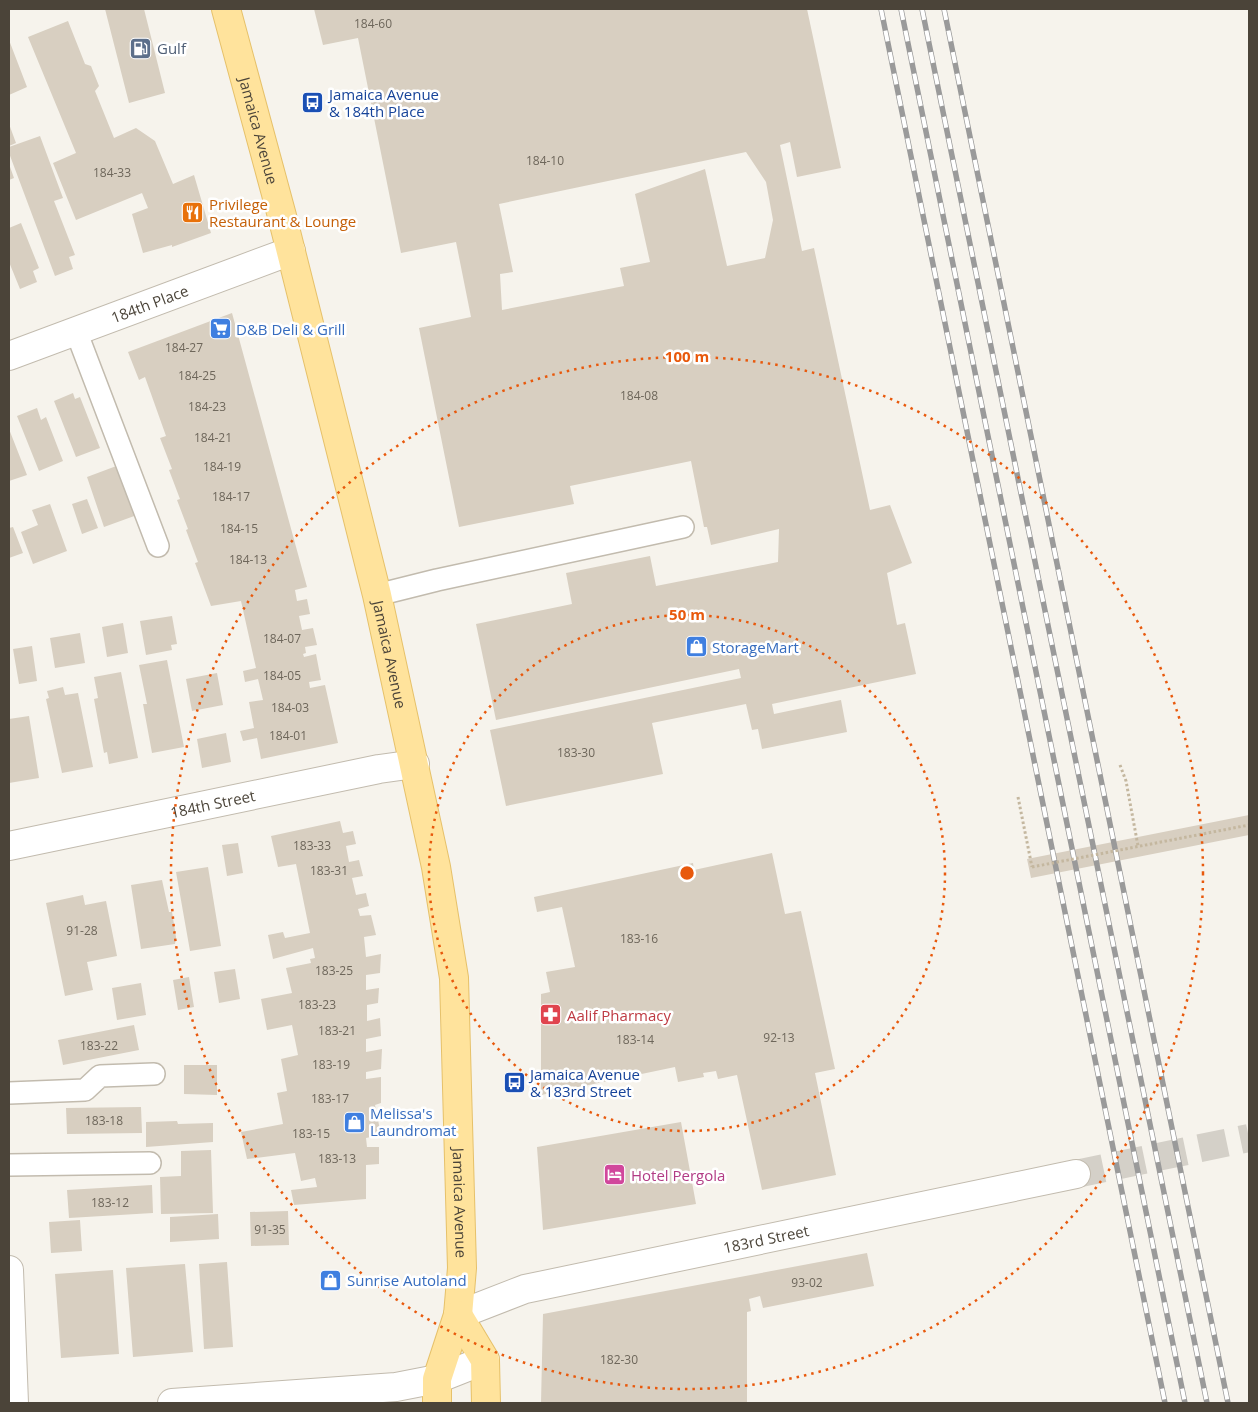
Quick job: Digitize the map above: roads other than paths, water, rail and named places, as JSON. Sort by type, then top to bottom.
[{"type":"main road","name":"Jamaica Avenue","points":[[226,9],[291,252],[377,595],[444,905],[454,978],[459,1246],[462,1268],[458,1316],[437,1391]]},
{"type":"main road","points":[[458,1316],[485,1360],[486,1403]]},
{"type":"street","name":"184th Place","points":[[9,356],[291,252]]},
{"type":"street","name":"184th Street","points":[[9,846],[379,769],[415,764]]},
{"type":"street","name":"183rd Street","points":[[458,1316],[525,1289],[1076,1174]]},
{"type":"street","points":[[9,1270],[14,1403]]},
{"type":"street","points":[[172,1403],[396,1387],[437,1391],[485,1360]]},
{"type":"lane","points":[[76,331],[158,546]]},
{"type":"lane","points":[[377,595],[446,578],[683,527]]},
{"type":"lane","points":[[9,1093],[86,1090],[100,1076],[154,1074]]},
{"type":"lane","points":[[9,1165],[150,1163]]},
{"type":"tunnel","points":[[1076,1174],[1249,1138]]},
{"type":"railway","points":[[881,9],[1165,1403]]},
{"type":"railway","points":[[901,9],[1185,1403]]},
{"type":"railway","points":[[922,9],[1207,1403]]},
{"type":"railway","points":[[944,9],[1228,1403]]},
{"type":"place","name":"Gulf","points":[[141,48]]},
{"type":"place","name":"Jamaica Avenue & 184th Place","points":[[313,103]]},
{"type":"place","name":"Privilege Restaurant & Lounge","points":[[193,213]]},
{"type":"place","name":"D&B Deli & Grill","points":[[220,329]]},
{"type":"place","name":"StorageMart","points":[[696,647]]},
{"type":"place","name":"Aalif Pharmacy","points":[[551,1015]]},
{"type":"place","name":"Jamaica Avenue & 183rd Street","points":[[514,1083]]},
{"type":"place","name":"Melissa's Laundromat","points":[[354,1122]]},
{"type":"place","name":"Hotel Pergola","points":[[615,1175]]},
{"type":"place","name":"Sunrise Autoland","points":[[331,1280]]}]
